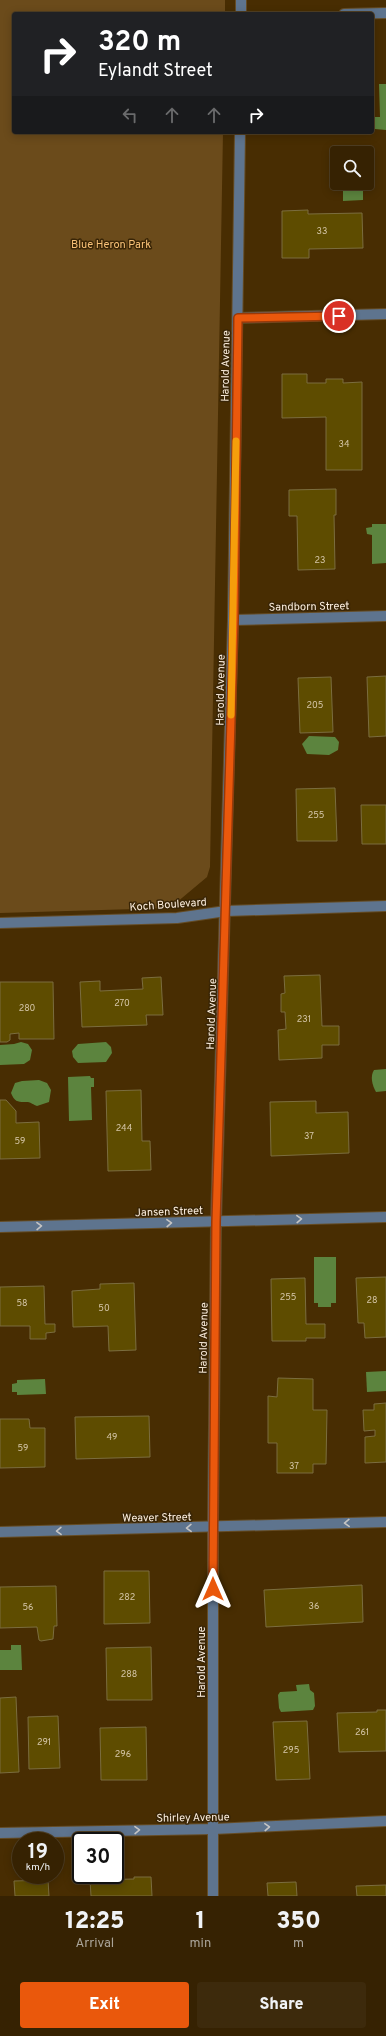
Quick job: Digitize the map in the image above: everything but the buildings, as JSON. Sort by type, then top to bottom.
[{"type":"street","points":[[241,0],[241,12]]},
{"type":"street","points":[[374,13],[386,13]]},
{"type":"street","name":"Harold Avenue","points":[[213,1896],[213,1528],[216,1222],[234,620],[240,134]]},
{"type":"street","points":[[238,318],[386,314]]},
{"type":"street","name":"Sandborn Street","points":[[234,620],[386,616]]},
{"type":"street","name":"Koch Boulevard","points":[[0,923],[177,918],[226,911],[386,906]]},
{"type":"street","name":"Jansen Street","points":[[0,1227],[386,1216]]},
{"type":"street","name":"Weaver Street","points":[[0,1532],[213,1528],[386,1522]]},
{"type":"street","name":"Shirley Avenue","points":[[0,1833],[213,1829],[386,1821]]},
{"type":"green space","name":"Blue Heron Park","points":[[0,0],[225,0],[225,12],[12,12],[12,134],[223,134],[210,867],[207,877],[170,908],[0,913]]},
{"type":"shaded area","points":[[379,84],[386,84],[386,130],[375,129],[375,117],[380,117]]},
{"type":"shaded area","points":[[343,190],[363,190],[363,200],[343,201]]},
{"type":"shaded area","points":[[372,524],[386,524],[386,563],[372,564],[372,535],[367,534],[366,528],[372,527]]},
{"type":"shaded area","points":[[309,736],[335,737],[339,742],[338,750],[329,755],[307,754],[302,744]]},
{"type":"shaded area","points":[[21,1042],[28,1044],[32,1050],[30,1060],[24,1064],[0,1065],[0,1045]]},
{"type":"shaded area","points":[[106,1042],[111,1047],[112,1053],[106,1062],[78,1063],[73,1057],[72,1051],[78,1044]]},
{"type":"shaded area","points":[[386,1069],[386,1091],[376,1092],[372,1081],[373,1072],[374,1070]]},
{"type":"shaded area","points":[[90,1076],[91,1078],[94,1078],[94,1087],[91,1087],[92,1120],[69,1121],[68,1077]]},
{"type":"shaded area","points":[[39,1080],[47,1083],[51,1090],[49,1102],[37,1106],[29,1102],[22,1102],[14,1099],[11,1093],[15,1083]]},
{"type":"shaded area","points":[[314,1257],[336,1257],[336,1303],[331,1303],[331,1307],[318,1307],[318,1303],[314,1303]]},
{"type":"shaded area","points":[[386,1371],[386,1391],[367,1392],[366,1372]]},
{"type":"shaded area","points":[[45,1379],[46,1394],[17,1395],[17,1392],[12,1392],[12,1384],[17,1383],[17,1380]]},
{"type":"shaded area","points":[[11,1645],[21,1645],[22,1670],[0,1670],[0,1650],[11,1650]]},
{"type":"shaded area","points":[[309,1684],[310,1690],[314,1693],[315,1706],[313,1710],[281,1712],[279,1708],[278,1695],[280,1692],[297,1691],[296,1685]]},
{"type":"slow traffic","points":[[231,715],[234,620],[236,441]]},
{"type":"route","points":[[213,1589],[216,1222],[234,620],[238,318],[339,316]]}]
